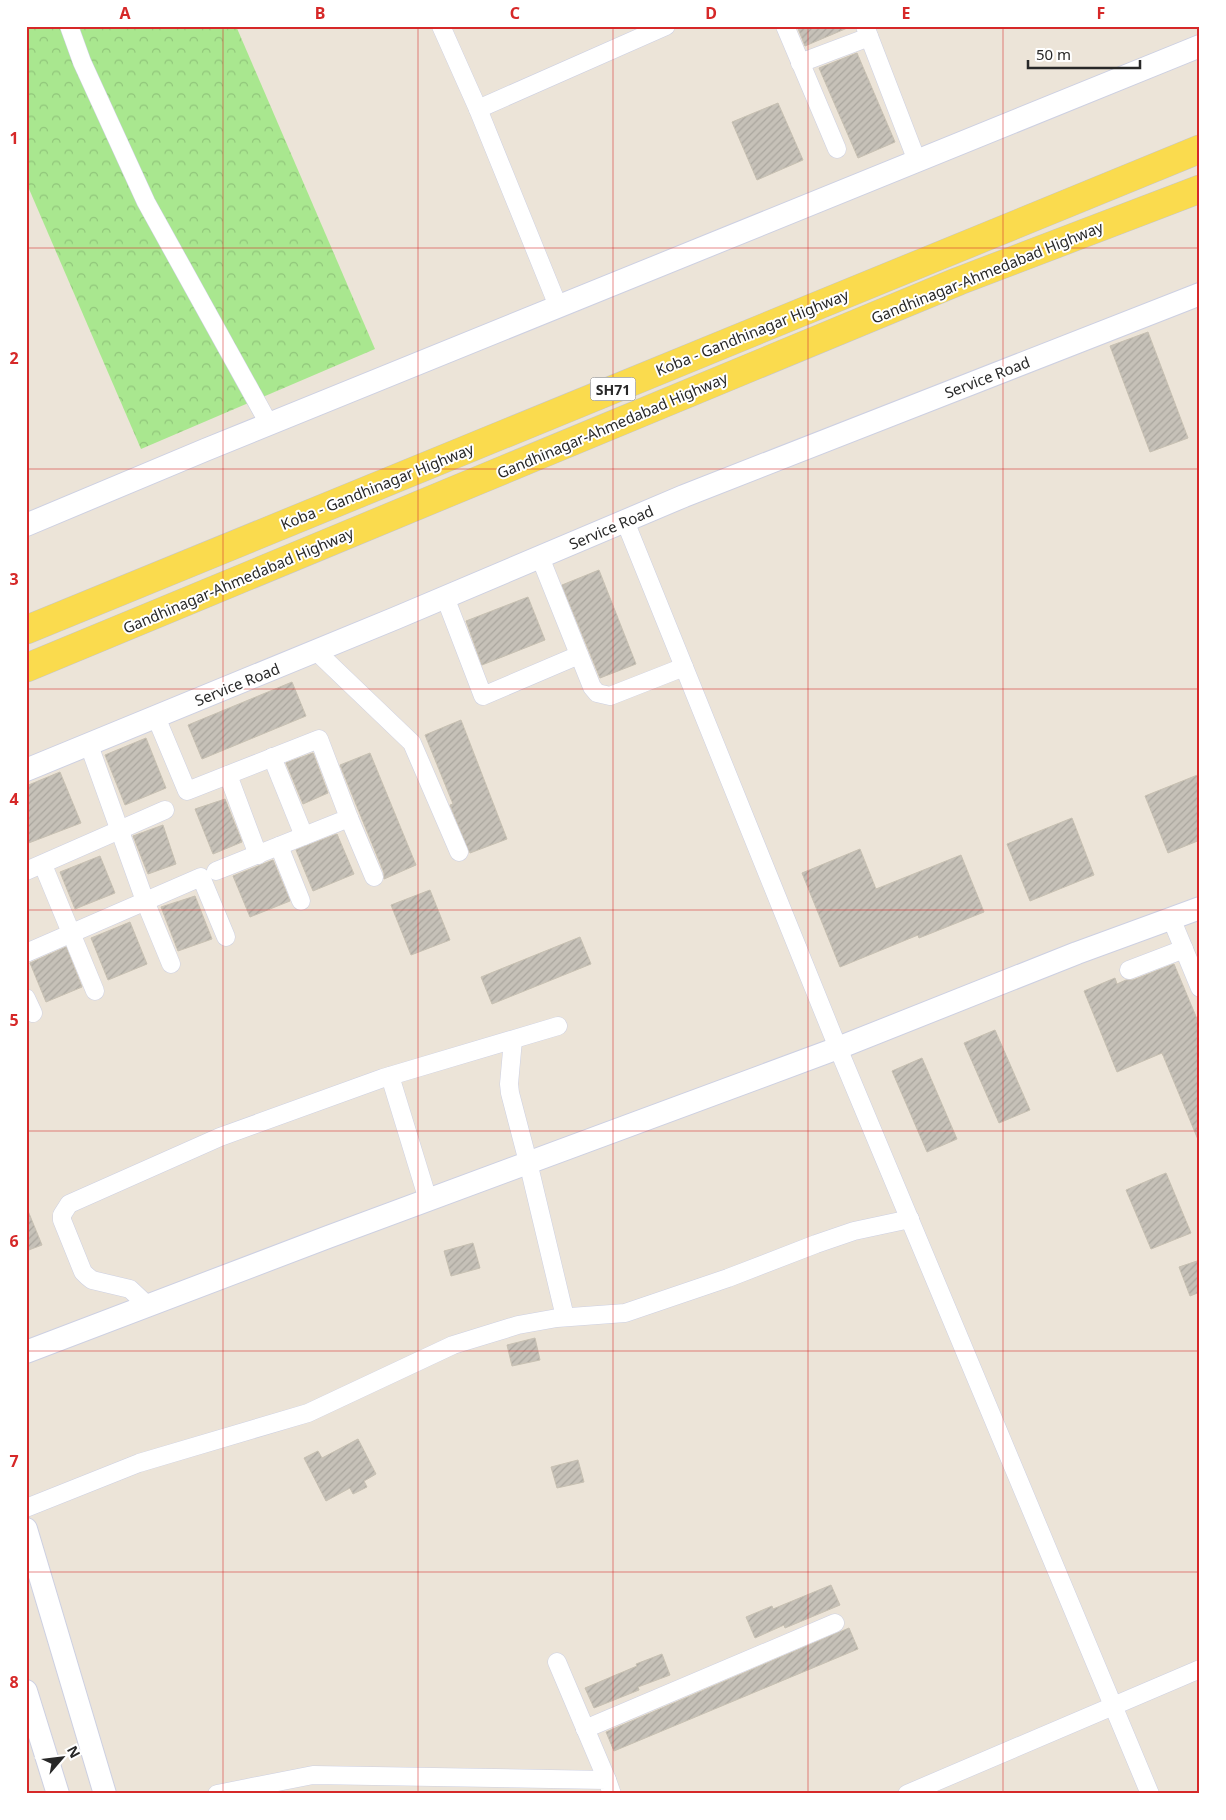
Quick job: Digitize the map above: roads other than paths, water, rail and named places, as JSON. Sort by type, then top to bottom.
[{"type":"main road","name":"Koba - Gandhinagar Highway","points":[[26,630],[1200,149]]},
{"type":"main road","name":"Gandhinagar-Ahmedabad Highway","points":[[26,668],[959,281],[1200,188]]},
{"type":"street","points":[[70,26],[82,62],[146,202],[269,424]]},
{"type":"street","points":[[441,26],[478,109],[558,306]]},
{"type":"street","points":[[478,109],[666,26]]},
{"type":"street","points":[[785,26],[837,149]]},
{"type":"street","points":[[800,63],[867,32],[917,161]]},
{"type":"street","points":[[26,525],[558,306],[1200,46]]},
{"type":"street","name":"Service Road","points":[[26,770],[703,489],[1200,294]]},
{"type":"street","points":[[625,521],[838,1048],[1150,1794]]},
{"type":"street","points":[[540,557],[592,687],[597,693],[610,696],[684,668]]},
{"type":"street","points":[[445,597],[483,696],[579,655]]},
{"type":"street","points":[[316,651],[412,743],[459,852]]},
{"type":"street","points":[[156,717],[186,791],[319,739],[374,877]]},
{"type":"street","points":[[89,745],[145,901],[171,964]]},
{"type":"street","points":[[272,757],[304,836]]},
{"type":"street","points":[[228,775],[258,854]]},
{"type":"street","points":[[26,872],[165,810]]},
{"type":"street","points":[[216,872],[349,818]]},
{"type":"street","points":[[279,846],[302,901]]},
{"type":"street","points":[[43,865],[95,991]]},
{"type":"street","points":[[26,953],[201,877],[226,937]]},
{"type":"street","points":[[26,1352],[528,1162],[838,1048],[1077,953],[1200,908]]},
{"type":"street","points":[[1171,918],[1200,988]]},
{"type":"street","points":[[1129,970],[1184,949]]},
{"type":"street","points":[[148,1306],[130,1289],[92,1280],[83,1272],[62,1220],[62,1215],[69,1204],[220,1137],[390,1076],[558,1026]]},
{"type":"street","points":[[513,1040],[509,1084],[510,1093],[565,1318]]},
{"type":"street","points":[[390,1076],[428,1200]]},
{"type":"street","points":[[26,1508],[139,1463],[308,1413],[453,1346],[518,1325],[565,1318],[625,1313],[728,1278],[854,1231],[910,1219]]},
{"type":"street","points":[[26,1529],[105,1794]]},
{"type":"street","points":[[586,1729],[835,1623]]},
{"type":"street","points":[[217,1794],[312,1774],[610,1787],[557,1662]]},
{"type":"street","points":[[907,1794],[1200,1669]]},
{"type":"street","points":[[26,1691],[58,1794]]}]
